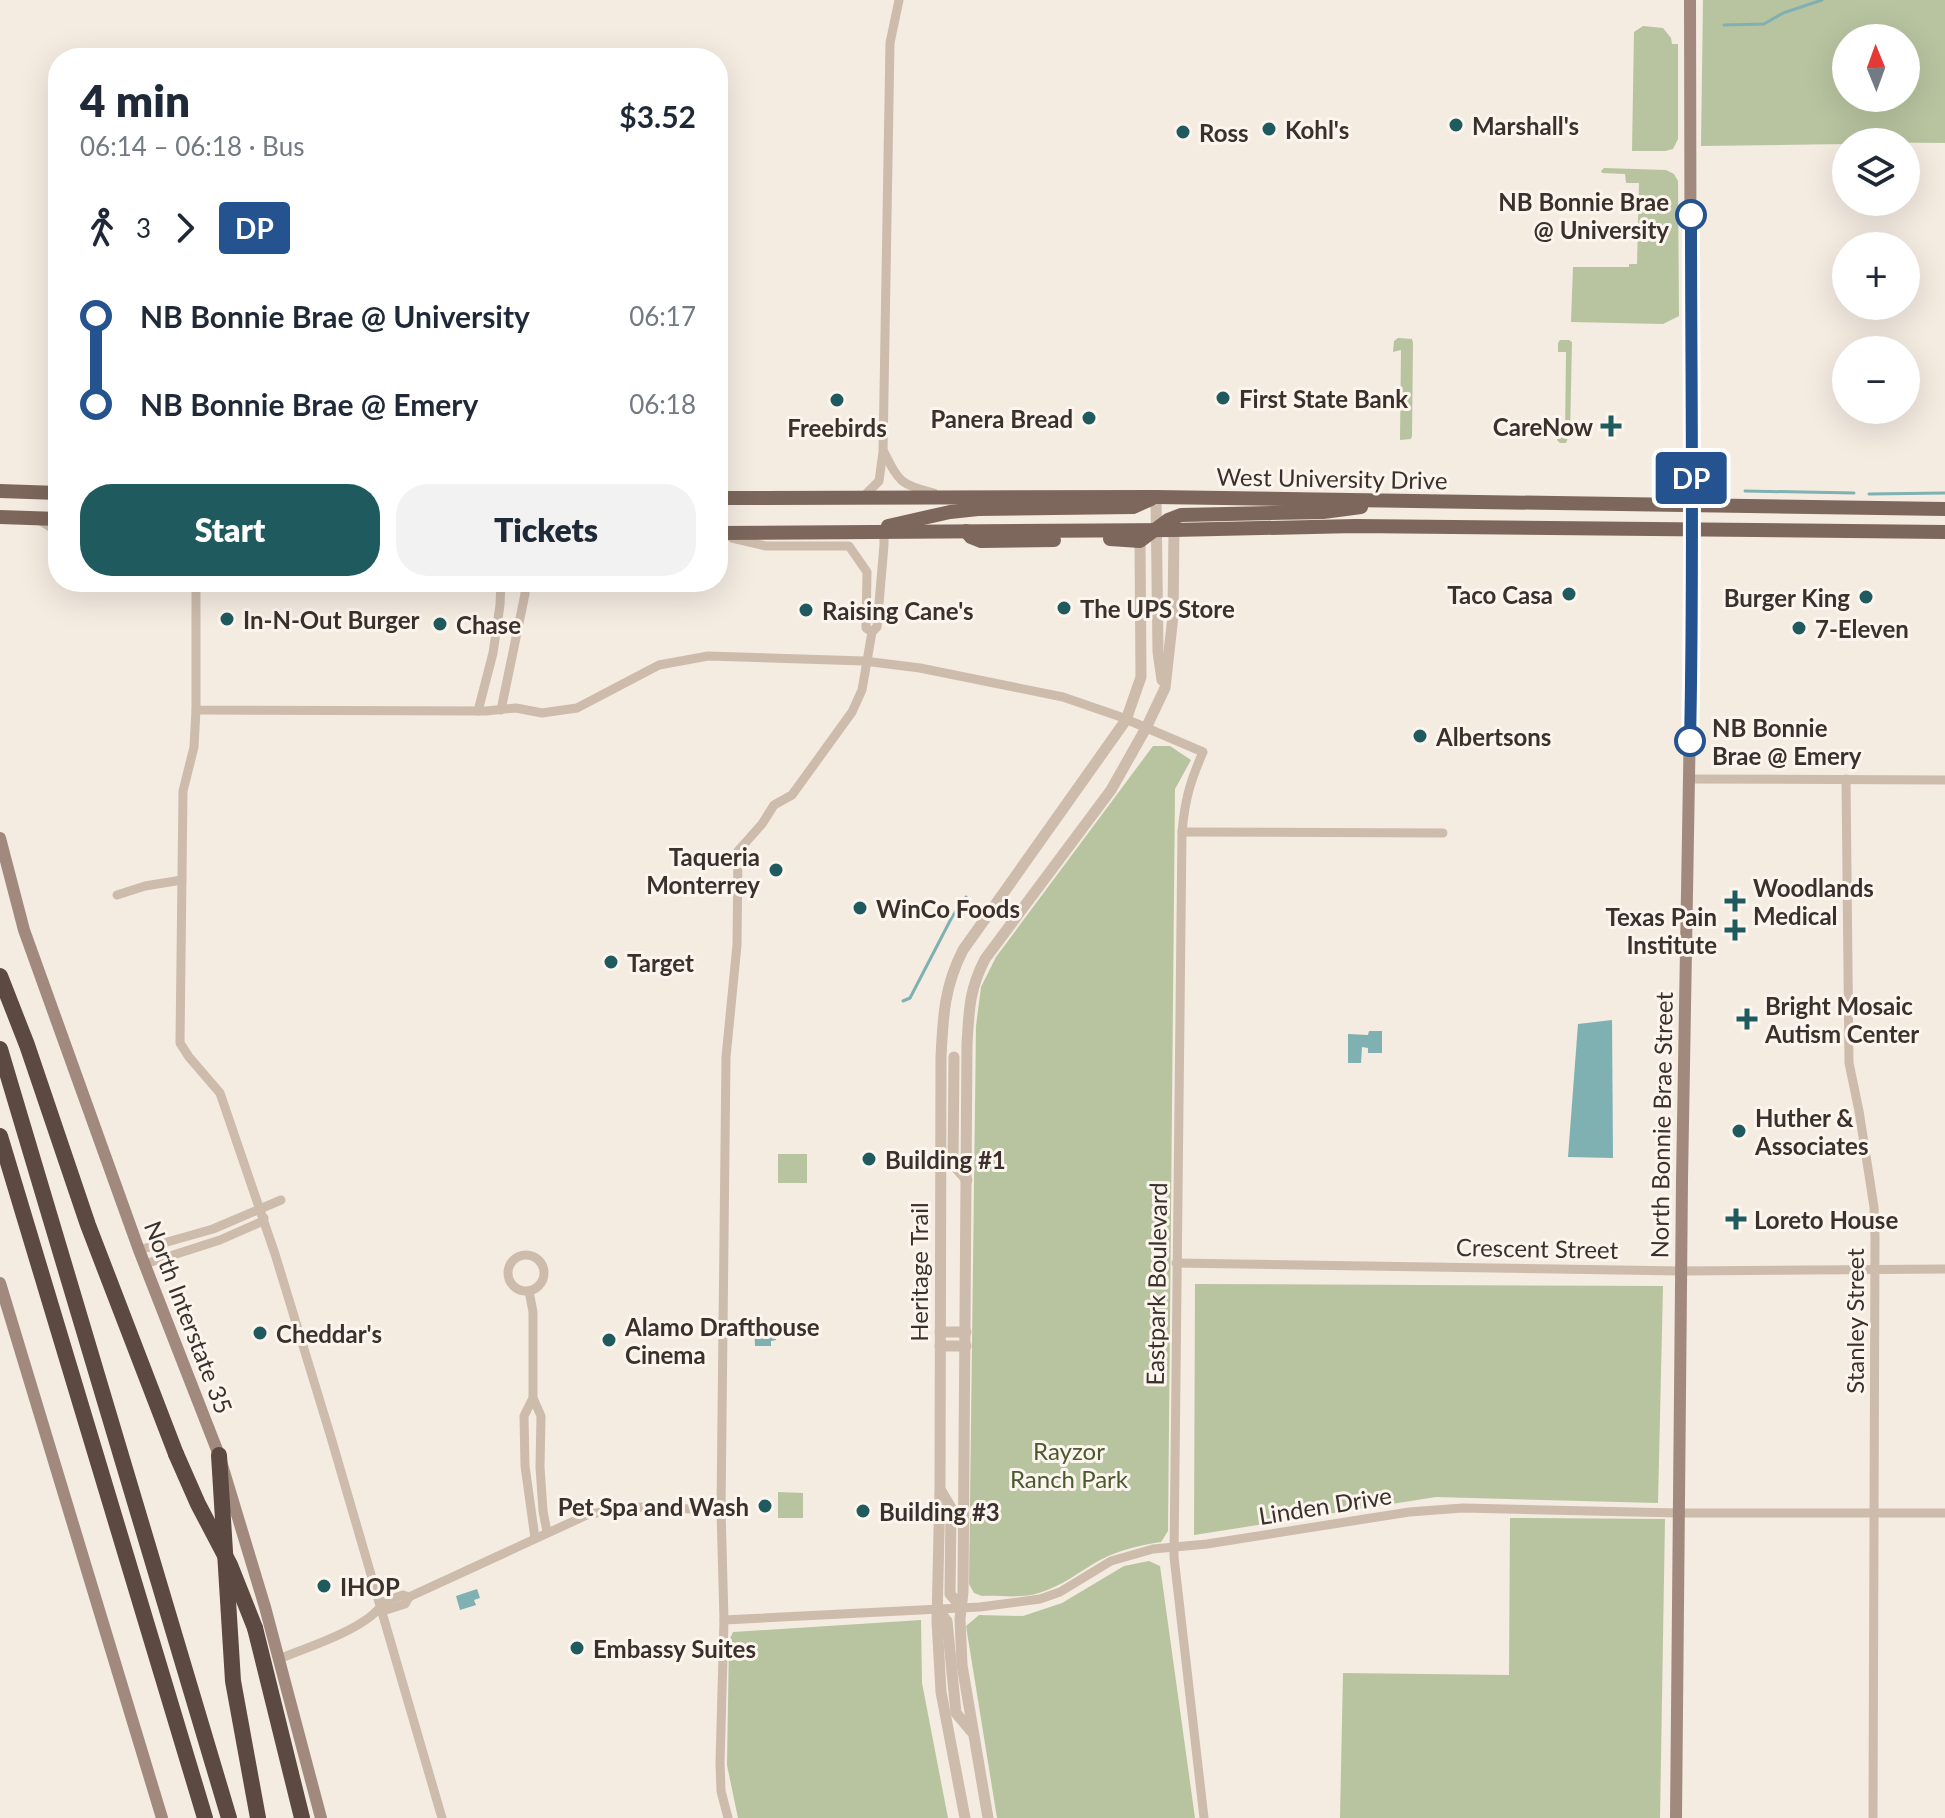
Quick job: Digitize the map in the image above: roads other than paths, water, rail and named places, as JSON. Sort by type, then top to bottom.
[{"type":"highway","points":[[0,976],[27,1045],[88,1225],[176,1454],[191,1491],[230,1565],[255,1628],[302,1818]]},
{"type":"highway","points":[[0,1049],[229,1818]]},
{"type":"highway","points":[[0,1136],[205,1818]]},
{"type":"highway","points":[[0,1147],[11,1175]]},
{"type":"highway","points":[[219,1455],[233,1681],[258,1818]]},
{"type":"main road","name":"North Bonnie Brae Street","points":[[1676,1818],[1693,530],[1690,0]]},
{"type":"main road","points":[[0,491],[48,493]]},
{"type":"main road","name":"West University Drive","points":[[728,498],[1156,497],[1945,509]]},
{"type":"main road","points":[[860,532],[950,512],[1133,507],[1156,497]]},
{"type":"main road","points":[[965,531],[981,541],[1140,541],[1168,520],[1181,515],[1323,512],[1356,509],[1383,501]]},
{"type":"main road","points":[[0,517],[48,519]]},
{"type":"main road","name":"West University Drive","points":[[728,534],[1355,526],[1945,532]]},
{"type":"main road","name":"North Interstate 35","points":[[0,838],[24,930],[139,1250],[219,1455],[265,1607],[321,1818]]},
{"type":"main road","points":[[0,1283],[162,1818]]},
{"type":"street","points":[[862,498],[879,481],[883,452],[890,43],[899,0]]},
{"type":"street","points":[[883,452],[905,485],[949,497]]},
{"type":"street","points":[[1156,497],[1158,652],[1162,694]]},
{"type":"street","points":[[36,518],[48,526]]},
{"type":"street","name":"Heritage Trail","points":[[988,1818],[962,1665],[960,1619],[963,1592],[967,1044],[970,1000],[974,980],[985,959],[1111,790],[1165,688],[1173,616],[1174,530]]},
{"type":"street","points":[[728,1818],[721,1791],[720,1763],[724,1620],[721,1510],[726,1057],[737,945],[738,851],[774,805],[792,795],[852,712],[862,690],[872,632],[877,627],[884,532]]},
{"type":"street","points":[[728,536],[766,546],[849,546],[867,572],[866,628],[872,632]]},
{"type":"street","name":"Heritage Trail","points":[[965,1818],[941,1692],[937,1609],[941,1057],[947,987],[963,950],[1126,720],[1141,677],[1140,541]]},
{"type":"street","points":[[196,592],[194,747],[183,791],[180,1043],[220,1093],[264,1208],[263,1221],[330,1434],[442,1818]]},
{"type":"street","points":[[478,711],[493,653],[501,592]]},
{"type":"street","points":[[501,710],[525,592]]},
{"type":"street","points":[[196,710],[478,711],[516,708],[542,713],[577,708],[659,665],[708,656],[868,661],[920,668],[1063,697],[1146,728]]},
{"type":"street","name":"Eastpark Boulevard","points":[[1146,728],[1203,752],[1184,803],[1182,832],[1174,1547],[1204,1818]]},
{"type":"street","points":[[1689,779],[1945,780]]},
{"type":"street","name":"Stanley Street","points":[[1846,779],[1849,1063],[1874,1207],[1873,1818]]},
{"type":"street","points":[[1182,832],[1443,833]]},
{"type":"street","points":[[117,895],[145,886],[182,880]]},
{"type":"street","points":[[954,1057],[953,1164],[967,1181]]},
{"type":"street","points":[[139,1250],[213,1229],[281,1200]]},
{"type":"street","points":[[145,1264],[220,1240],[263,1221]]},
{"type":"street","points":[[536,1252],[543,1266],[544,1277],[538,1286],[529,1291],[518,1290],[510,1283],[508,1257],[536,1252]]},
{"type":"street","name":"Crescent Street","points":[[1176,1263],[1681,1271],[1945,1269]]},
{"type":"street","points":[[529,1291],[533,1312],[533,1398],[541,1416],[540,1467],[547,1532]]},
{"type":"street","points":[[940,1332],[966,1332]]},
{"type":"street","points":[[940,1346],[966,1346]]},
{"type":"street","points":[[533,1398],[524,1416],[525,1466],[535,1538]]},
{"type":"street","points":[[940,1488],[951,1508],[950,1594],[962,1608]]},
{"type":"street","points":[[278,1659],[337,1636],[360,1623],[380,1608],[383,1602],[403,1595],[409,1597],[589,1514],[636,1507],[721,1510]]},
{"type":"street","name":"Linden Drive","points":[[724,1620],[962,1608],[1040,1599],[1060,1592],[1111,1561],[1153,1549],[1207,1544],[1409,1512],[1449,1509],[1945,1513]]},
{"type":"street","points":[[937,1609],[947,1621],[956,1713],[973,1734]]},
{"type":"water","points":[[1612,1020],[1613,1158],[1568,1157],[1578,1024]]},
{"type":"water","points":[[1369,1031],[1382,1031],[1382,1053],[1368,1053],[1368,1048],[1362,1047],[1361,1063],[1348,1063],[1348,1034],[1368,1035]]},
{"type":"water","points":[[772,1323],[772,1328],[776,1328],[776,1340],[771,1341],[771,1346],[755,1346],[754,1324]]},
{"type":"water","points":[[477,1589],[480,1598],[474,1600],[476,1605],[460,1610],[456,1596]]},
{"type":"waterway","points":[[1724,25],[1764,24],[1783,13],[1822,0]]},
{"type":"waterway","points":[[1745,491],[1854,493]]},
{"type":"waterway","points":[[1869,494],[1945,493]]},
{"type":"waterway","points":[[903,1001],[910,998],[952,917],[966,897]]},
{"type":"place","name":"Marshall's","points":[[1456,125]]},
{"type":"place","name":"Kohl's","points":[[1269,129]]},
{"type":"place","name":"Ross","points":[[1183,132]]},
{"type":"place","name":"NB Bonnie Brae @ University","points":[[1691,215]]},
{"type":"place","name":"First State Bank","points":[[1223,398]]},
{"type":"place","name":"Freebirds","points":[[837,400]]},
{"type":"place","name":"Panera Bread","points":[[1089,418]]},
{"type":"place","name":"CareNow","points":[[1611,426]]},
{"type":"place","name":"Taco Casa","points":[[1569,594]]},
{"type":"place","name":"Burger King","points":[[1866,597]]},
{"type":"place","name":"The UPS Store","points":[[1064,608]]},
{"type":"place","name":"Raising Cane's","points":[[806,610]]},
{"type":"place","name":"In-N-Out Burger","points":[[227,619]]},
{"type":"place","name":"Chase","points":[[440,624]]},
{"type":"place","name":"7-Eleven","points":[[1799,628]]},
{"type":"place","name":"Albertsons","points":[[1420,736]]},
{"type":"place","name":"NB Bonnie Brae @ Emery","points":[[1690,741]]},
{"type":"place","name":"Taqueria Monterrey","points":[[776,870]]},
{"type":"place","name":"Woodlands Medical","points":[[1735,901]]},
{"type":"place","name":"WinCo Foods","points":[[860,908]]},
{"type":"place","name":"Texas Pain Institute","points":[[1735,930]]},
{"type":"place","name":"Target","points":[[611,962]]},
{"type":"place","name":"Bright Mosaic Autism Center","points":[[1747,1019]]},
{"type":"place","name":"Huther & Associates","points":[[1739,1131]]},
{"type":"place","name":"Building #1","points":[[869,1159]]},
{"type":"place","name":"Loreto House","points":[[1736,1219]]},
{"type":"place","name":"Cheddar's","points":[[260,1333]]},
{"type":"place","name":"Alamo Drafthouse Cinema","points":[[609,1340]]},
{"type":"place","name":"Pet Spa and Wash","points":[[765,1506]]},
{"type":"place","name":"Building #3","points":[[863,1511]]},
{"type":"place","name":"IHOP","points":[[324,1586]]},
{"type":"place","name":"Embassy Suites","points":[[577,1648]]},
{"type":"park label","name":"Rayzor Ranch Park","points":[[1069,1464]]}]
